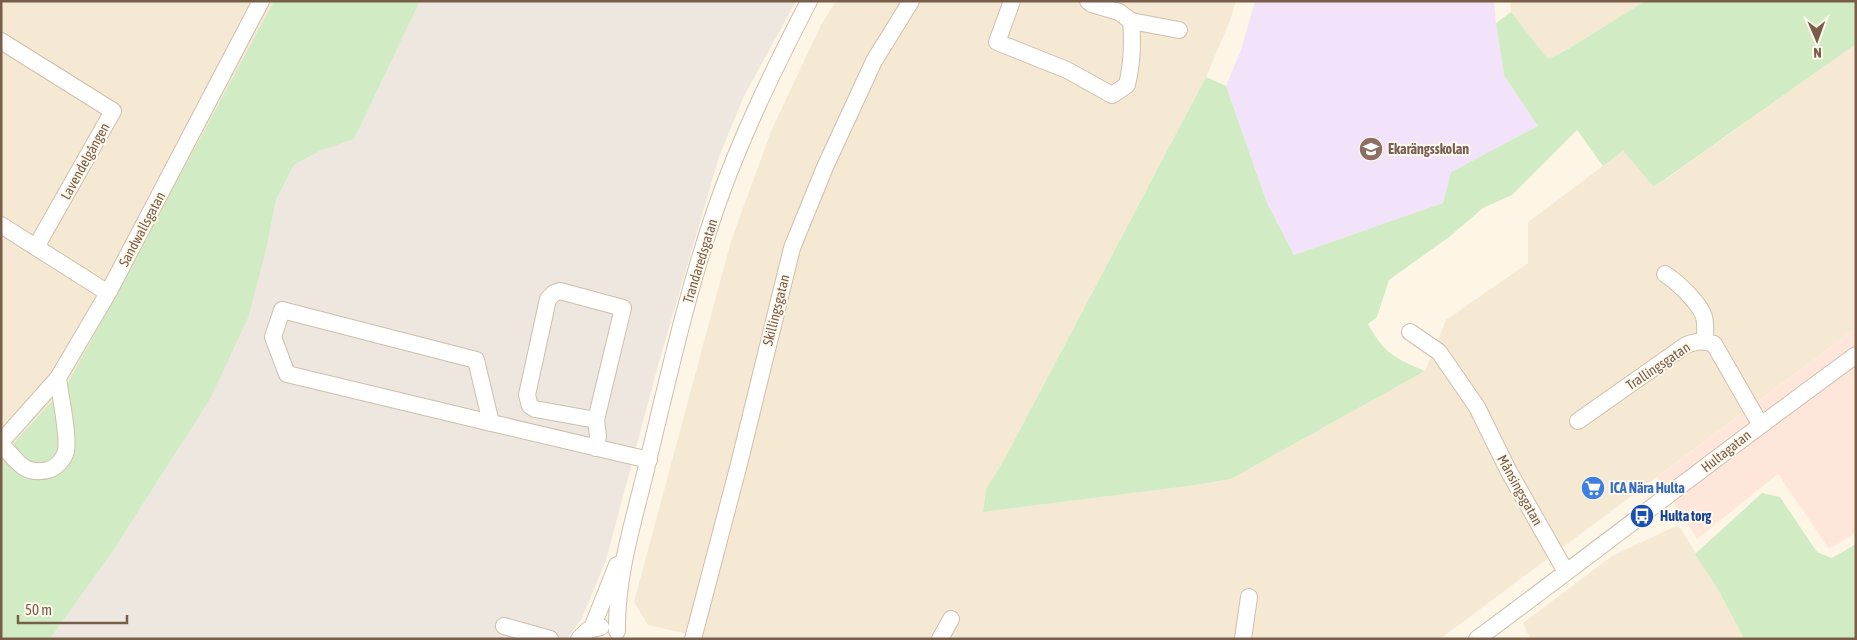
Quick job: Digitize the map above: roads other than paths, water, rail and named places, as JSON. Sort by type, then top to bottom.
[{"type":"street","name":"Sandwallsgatan","points":[[1,443],[58,378],[108,294],[261,1]]},
{"type":"street","name":"Trandaredsgatan","points":[[621,635],[617,600],[629,535],[695,274],[748,123],[809,1]]},
{"type":"street","name":"Skillingsgatan","points":[[693,639],[739,464],[792,248],[825,167],[874,61],[911,1]]},
{"type":"street","points":[[1012,1],[996,42],[1067,70],[1112,95],[1127,86],[1131,67],[1132,20]]},
{"type":"street","points":[[1088,1],[1118,12],[1132,20],[1179,30]]},
{"type":"street","name":"Lavendelgången","points":[[1,41],[113,111],[36,246]]},
{"type":"street","points":[[1,225],[108,294]]},
{"type":"street","points":[[1664,274],[1674,280],[1696,303],[1704,316],[1705,341]]},
{"type":"street","points":[[596,420],[535,409],[530,406],[526,395],[548,299],[554,293],[560,291],[623,308],[596,420],[598,436],[596,448]]},
{"type":"street","points":[[491,423],[476,360],[282,310],[273,337],[287,374],[491,423],[596,448],[649,460]]},
{"type":"street","name":"Månsingsgatan","points":[[1410,332],[1439,352],[1477,407],[1508,470],[1566,572]]},
{"type":"street","name":"Trallingsgatan","points":[[1578,421],[1686,345],[1697,341],[1705,341],[1714,344],[1760,424]]},
{"type":"street","name":"Hultagatan","points":[[1477,639],[1760,424],[1856,355]]},
{"type":"street","points":[[1,443],[24,469],[37,472],[53,468],[64,456],[66,444],[58,378]]},
{"type":"street","name":"Trandaredsgatan","points":[[592,628],[629,535]]},
{"type":"street","points":[[1243,639],[1249,597]]},
{"type":"street","points":[[940,639],[951,619]]},
{"type":"street","points":[[504,626],[550,639]]},
{"type":"street","name":"Trandaredsgatan","points":[[579,639],[592,628],[605,627],[621,635]]},
{"type":"place","name":"Ekarängsskolan","points":[[1371,149]]},
{"type":"place","name":"ICA Nära Hulta","points":[[1593,488]]},
{"type":"place","name":"Hulta torg","points":[[1642,516]]}]
